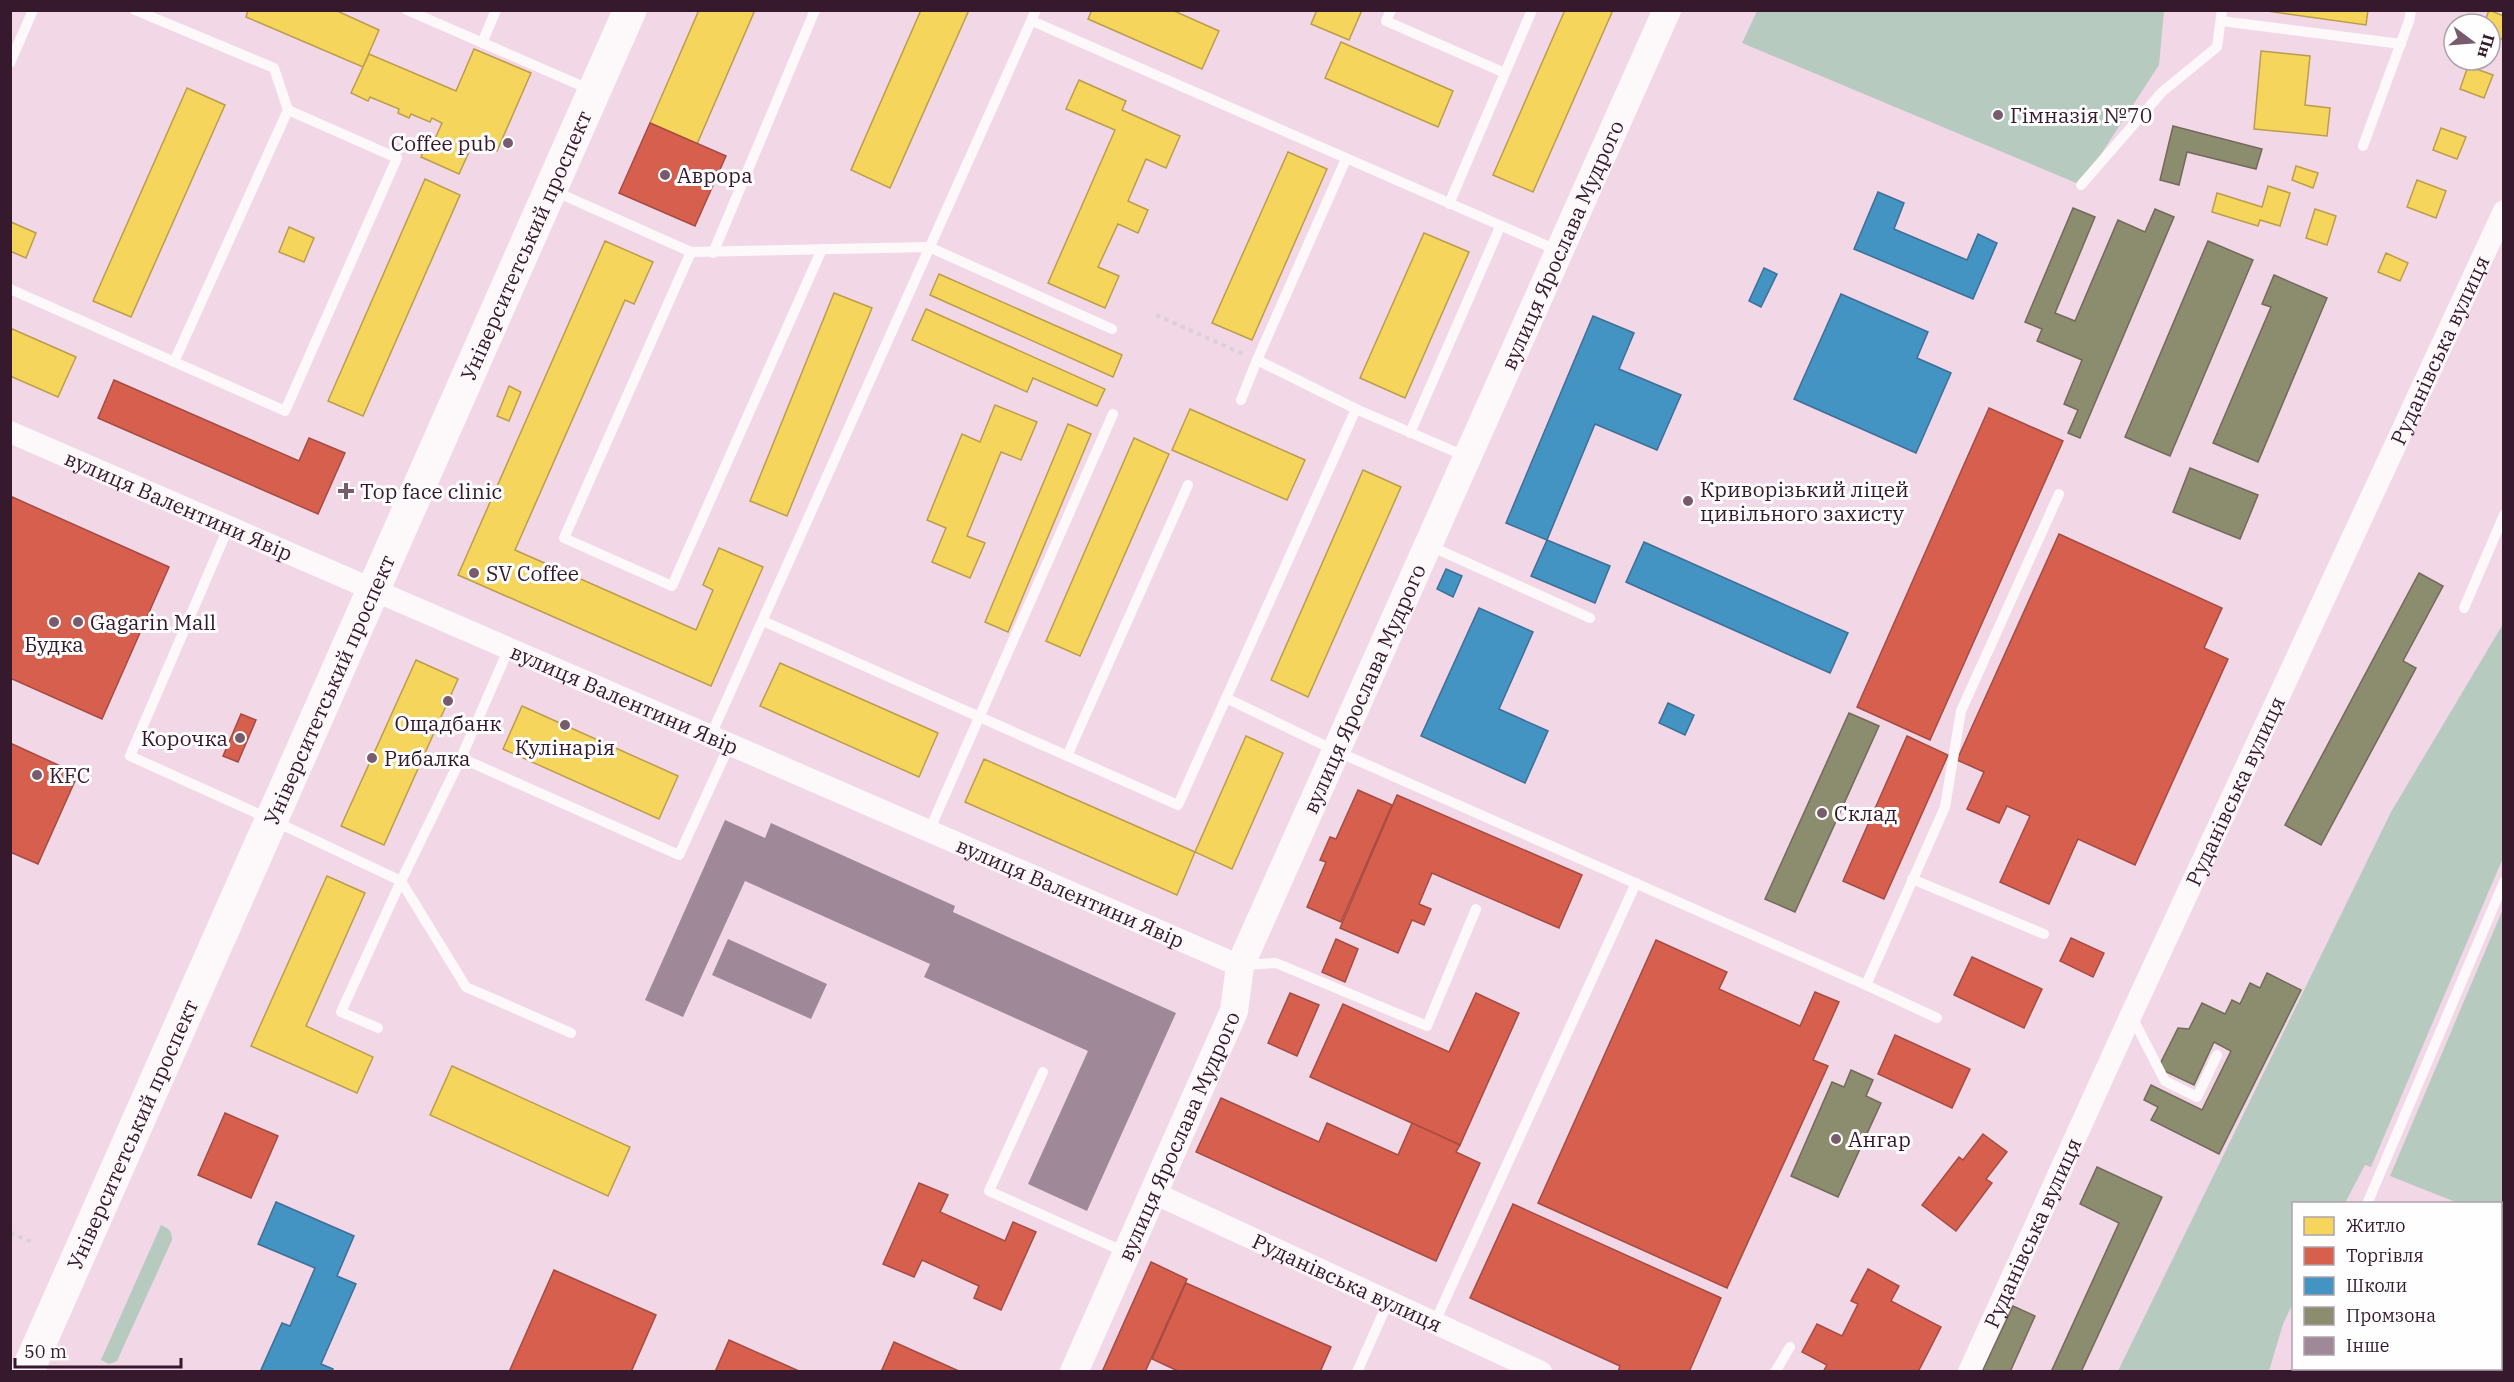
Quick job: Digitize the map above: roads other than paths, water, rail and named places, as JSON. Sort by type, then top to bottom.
[{"type":"main road","name":"Університетський проспект","points":[[27,1371],[630,10]]},
{"type":"street","name":"вулиця Ярослава Мудрого","points":[[1074,1371],[1234,1011],[1240,966],[1667,10]]},
{"type":"street","name":"Руданівська вулиця","points":[[1969,1371],[2131,1015],[2503,212]]},
{"type":"street","name":"вулиця Валентини Явір","points":[[10,432],[1240,966]]},
{"type":"street","name":"Руданівська вулиця","points":[[1154,1193],[1541,1371]]},
{"type":"lane","points":[[10,63],[33,10]]},
{"type":"lane","points":[[135,10],[274,68],[288,110],[174,362]]},
{"type":"lane","points":[[407,10],[594,92]]},
{"type":"lane","points":[[482,43],[496,10]]},
{"type":"lane","points":[[713,253],[815,10]]},
{"type":"lane","points":[[1391,10],[1386,21],[1505,74]]},
{"type":"lane","points":[[1449,204],[1532,10]]},
{"type":"lane","points":[[2363,146],[2401,44],[2411,10]]},
{"type":"lane","points":[[461,759],[679,855],[763,621],[1034,16],[1346,159],[1560,251]]},
{"type":"lane","points":[[2080,185],[2162,92],[2217,48],[2222,16],[2401,44]]},
{"type":"lane","points":[[10,289],[285,411],[397,158],[288,110]]},
{"type":"lane","points":[[1241,400],[1346,159]]},
{"type":"lane","points":[[551,189],[692,252],[929,248],[1112,329]]},
{"type":"lane","points":[[1410,433],[1500,227]]},
{"type":"lane","points":[[692,252],[564,538],[672,586],[822,249]]},
{"type":"lane","points":[[1257,360],[1356,409],[1468,457]]},
{"type":"lane","points":[[763,621],[1178,806],[1356,409]]},
{"type":"lane","points":[[929,831],[1113,414]]},
{"type":"lane","points":[[1067,756],[1188,485]]},
{"type":"lane","points":[[1866,985],[1945,807],[1961,711],[2059,494]]},
{"type":"lane","points":[[2464,608],[2504,515]]},
{"type":"lane","points":[[229,526],[130,756],[401,881],[466,987],[572,1033]]},
{"type":"lane","points":[[1428,545],[1590,618]]},
{"type":"lane","points":[[378,1028],[341,1012],[401,881],[461,759],[509,647]]},
{"type":"lane","points":[[1226,698],[1336,751],[1937,1018]]},
{"type":"lane","points":[[1912,879],[2044,934]]},
{"type":"lane","points":[[2367,1202],[2504,882]]},
{"type":"lane","points":[[1434,1323],[1636,883]]},
{"type":"lane","points":[[1240,966],[1276,963],[1427,1026],[1476,909]]},
{"type":"lane","points":[[2131,1015],[2165,1081],[2197,1097],[2217,1055]]},
{"type":"lane","points":[[1043,1072],[989,1191],[1127,1253]]},
{"type":"lane","points":[[1357,1371],[1388,1302]]},
{"type":"lane","points":[[1775,1371],[1791,1347]]},
{"type":"place","name":"Гімназія №70","points":[[1998,115]]},
{"type":"place","name":"Coffee pub","points":[[508,143]]},
{"type":"place","name":"Аврора","points":[[665,175]]},
{"type":"place","name":"Top face clinic","points":[[346,491]]},
{"type":"place","name":"Криворізький ліцей цивільного захисту","points":[[1688,501]]},
{"type":"place","name":"SV Coffee","points":[[474,573]]},
{"type":"place","name":"Будка","points":[[54,622]]},
{"type":"place","name":"Gagarin Mall","points":[[78,622]]},
{"type":"place","name":"Ощадбанк","points":[[448,701]]},
{"type":"place","name":"Кулінарія","points":[[565,725]]},
{"type":"place","name":"Корочка","points":[[240,738]]},
{"type":"place","name":"Рибалка","points":[[372,758]]},
{"type":"place","name":"KFC","points":[[37,775]]},
{"type":"place","name":"Склад","points":[[1822,813]]},
{"type":"place","name":"Ангар","points":[[1836,1139]]}]
